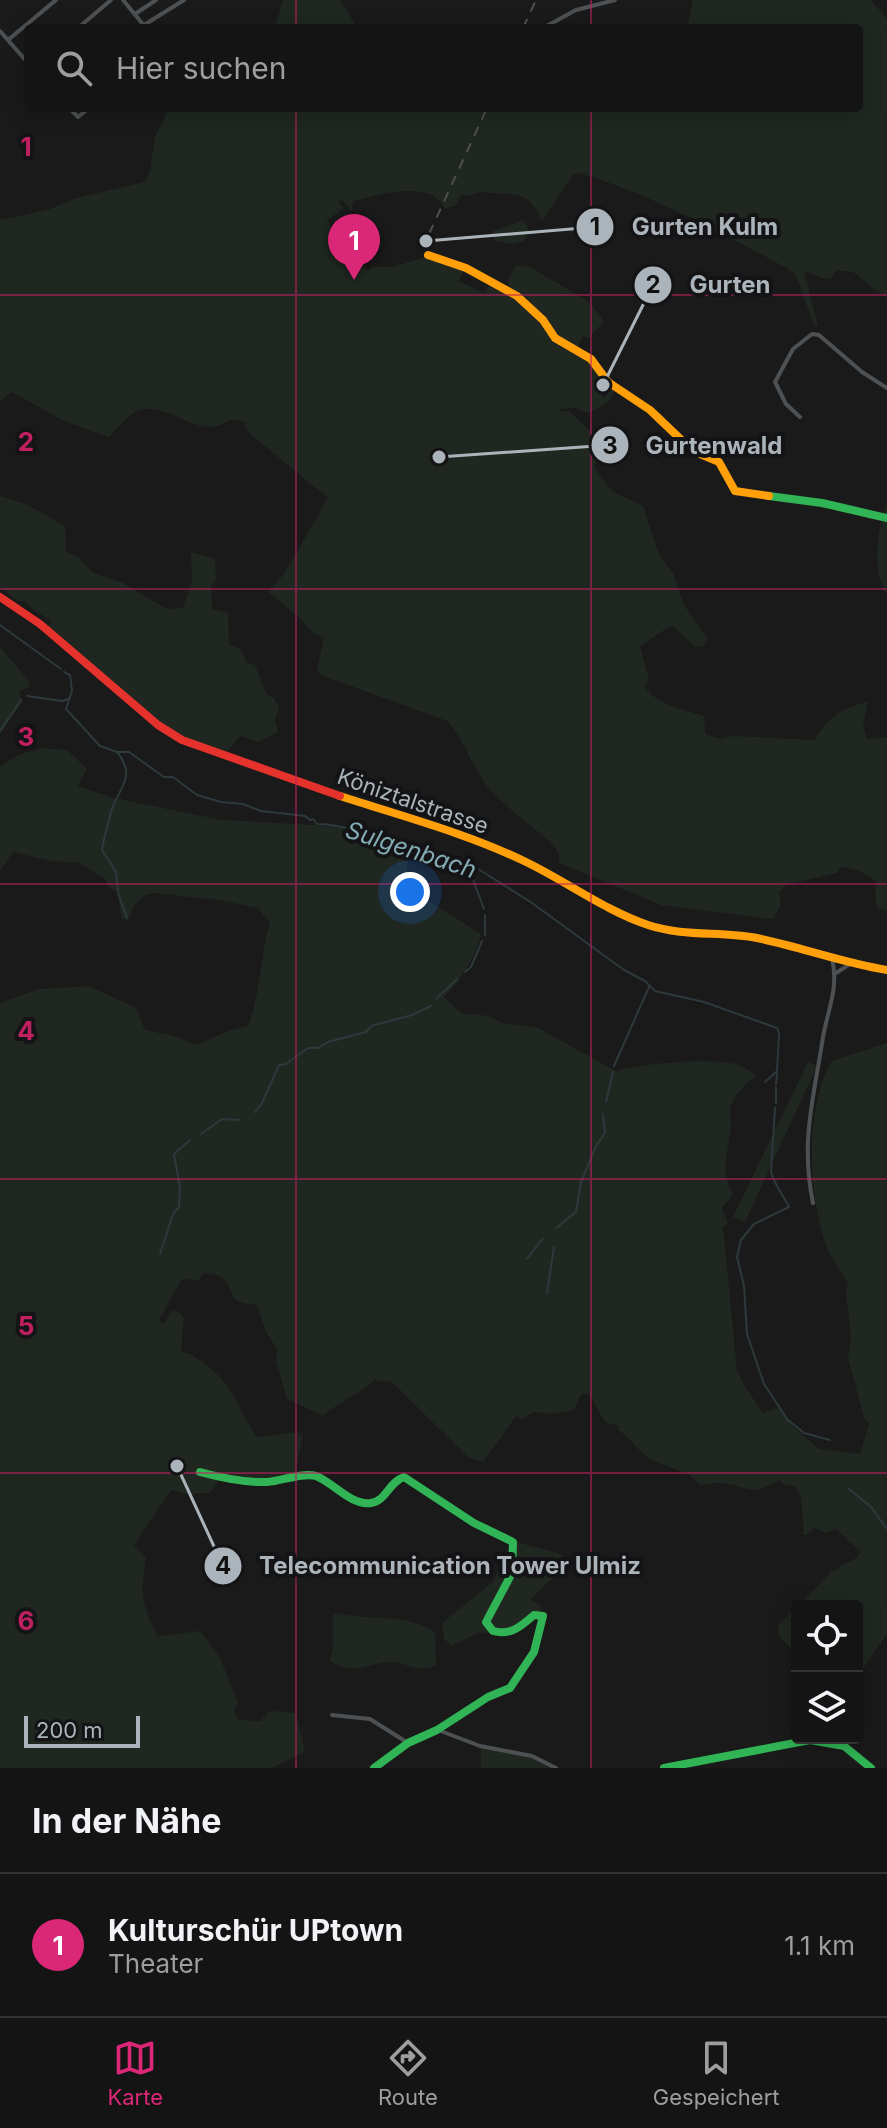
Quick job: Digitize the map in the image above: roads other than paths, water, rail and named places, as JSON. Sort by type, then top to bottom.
[{"type":"street","points":[[27,24],[56,0]]},
{"type":"street","points":[[83,24],[111,0]]},
{"type":"street","points":[[123,0],[143,24]]},
{"type":"street","points":[[135,14],[156,0]]},
{"type":"street","points":[[146,24],[184,0]]},
{"type":"street","points":[[550,24],[576,10],[615,0]]},
{"type":"street","points":[[8,40],[24,27]]},
{"type":"street","points":[[0,31],[24,58]]},
{"type":"street","points":[[428,255],[466,268],[517,296],[543,320],[555,338],[591,359],[608,382],[650,410],[691,450],[719,462],[735,491],[822,503],[887,518]]},
{"type":"street","points":[[800,417],[786,404],[775,382],[792,351],[812,334],[819,335],[866,376],[887,388]]},
{"type":"street","name":"Köniztalstrasse","points":[[0,597],[40,624],[158,725],[182,740],[285,778],[488,845],[614,911],[650,926],[691,934],[753,937],[811,950],[850,964],[887,970]]},
{"type":"street","points":[[813,1203],[807,1164],[810,1105],[831,1011],[836,973],[832,958]]},
{"type":"street","points":[[836,973],[850,964]]},
{"type":"street","points":[[200,1472],[237,1481],[268,1482],[314,1475],[361,1503],[368,1504],[382,1499],[396,1479],[404,1477],[484,1529],[511,1540],[515,1546],[512,1573],[486,1622],[493,1631],[506,1634],[519,1629],[532,1616],[541,1615],[544,1620],[538,1642],[512,1687],[481,1701],[448,1728],[408,1743],[374,1768]]},
{"type":"street","points":[[332,1715],[370,1719],[408,1743]]},
{"type":"street","points":[[448,1728],[469,1743],[532,1756],[556,1768]]},
{"type":"street","points":[[664,1768],[810,1740],[836,1743],[853,1752],[871,1768]]},
{"type":"waterway","name":"Sulgenbach","points":[[0,625],[61,669]]},
{"type":"waterway","name":"Sulgenbach","points":[[64,672],[70,675],[72,691],[66,709],[100,746],[117,752],[129,752],[164,777],[173,777],[197,795],[243,804],[261,811],[305,816],[317,824],[342,827],[367,835],[413,855],[415,852],[433,855],[442,861],[472,865],[532,903],[655,991],[704,1002],[777,1028],[777,1071],[765,1082]]},
{"type":"waterway","points":[[27,696],[62,701],[68,699]]},
{"type":"waterway","points":[[0,731],[21,700]]},
{"type":"waterway","points":[[117,752],[123,761],[126,776],[111,812],[102,850],[116,872],[118,891]]},
{"type":"waterway","points":[[474,866],[472,877],[484,909]]},
{"type":"waterway","points":[[118,893],[127,918]]},
{"type":"waterway","points":[[485,915],[485,935]]},
{"type":"waterway","points":[[465,972],[471,967],[482,941]]},
{"type":"waterway","points":[[436,999],[457,979]]},
{"type":"waterway","points":[[614,1066],[649,987]]},
{"type":"waterway","points":[[255,1112],[279,1065],[286,1064],[308,1048],[318,1048],[328,1042],[366,1032],[371,1026],[412,1015],[431,1006]]},
{"type":"waterway","points":[[606,1102],[613,1072]]},
{"type":"waterway","points":[[776,1084],[777,1073]]},
{"type":"waterway","points":[[776,1087],[776,1103]]},
{"type":"waterway","points":[[775,1108],[771,1172],[789,1207],[754,1224],[741,1240],[737,1257],[744,1286],[747,1334],[764,1384],[787,1419],[804,1433],[830,1440]]},
{"type":"waterway","points":[[556,1228],[576,1212],[581,1182],[605,1133],[603,1114]]},
{"type":"waterway","points":[[201,1134],[222,1119],[239,1120]]},
{"type":"waterway","points":[[160,1254],[173,1214],[179,1207],[180,1188],[174,1154],[190,1140]]},
{"type":"waterway","points":[[527,1259],[543,1238]]},
{"type":"waterway","points":[[547,1293],[554,1247]]},
{"type":"waterway","points":[[848,1488],[871,1507],[887,1529]]},
{"type":"railway","points":[[525,24],[536,0]]},
{"type":"railway","points":[[429,234],[485,112]]},
{"type":"place","name":"Gurten Kulm","points":[[426,241]]},
{"type":"place","name":"Kulturschür UPtown","points":[[354,280]]},
{"type":"place","name":"Gurten","points":[[603,385]]},
{"type":"place","name":"Gurtenwald","points":[[439,457]]},
{"type":"place","name":"Telecommunication Tower Ulmiz","points":[[177,1466]]}]
